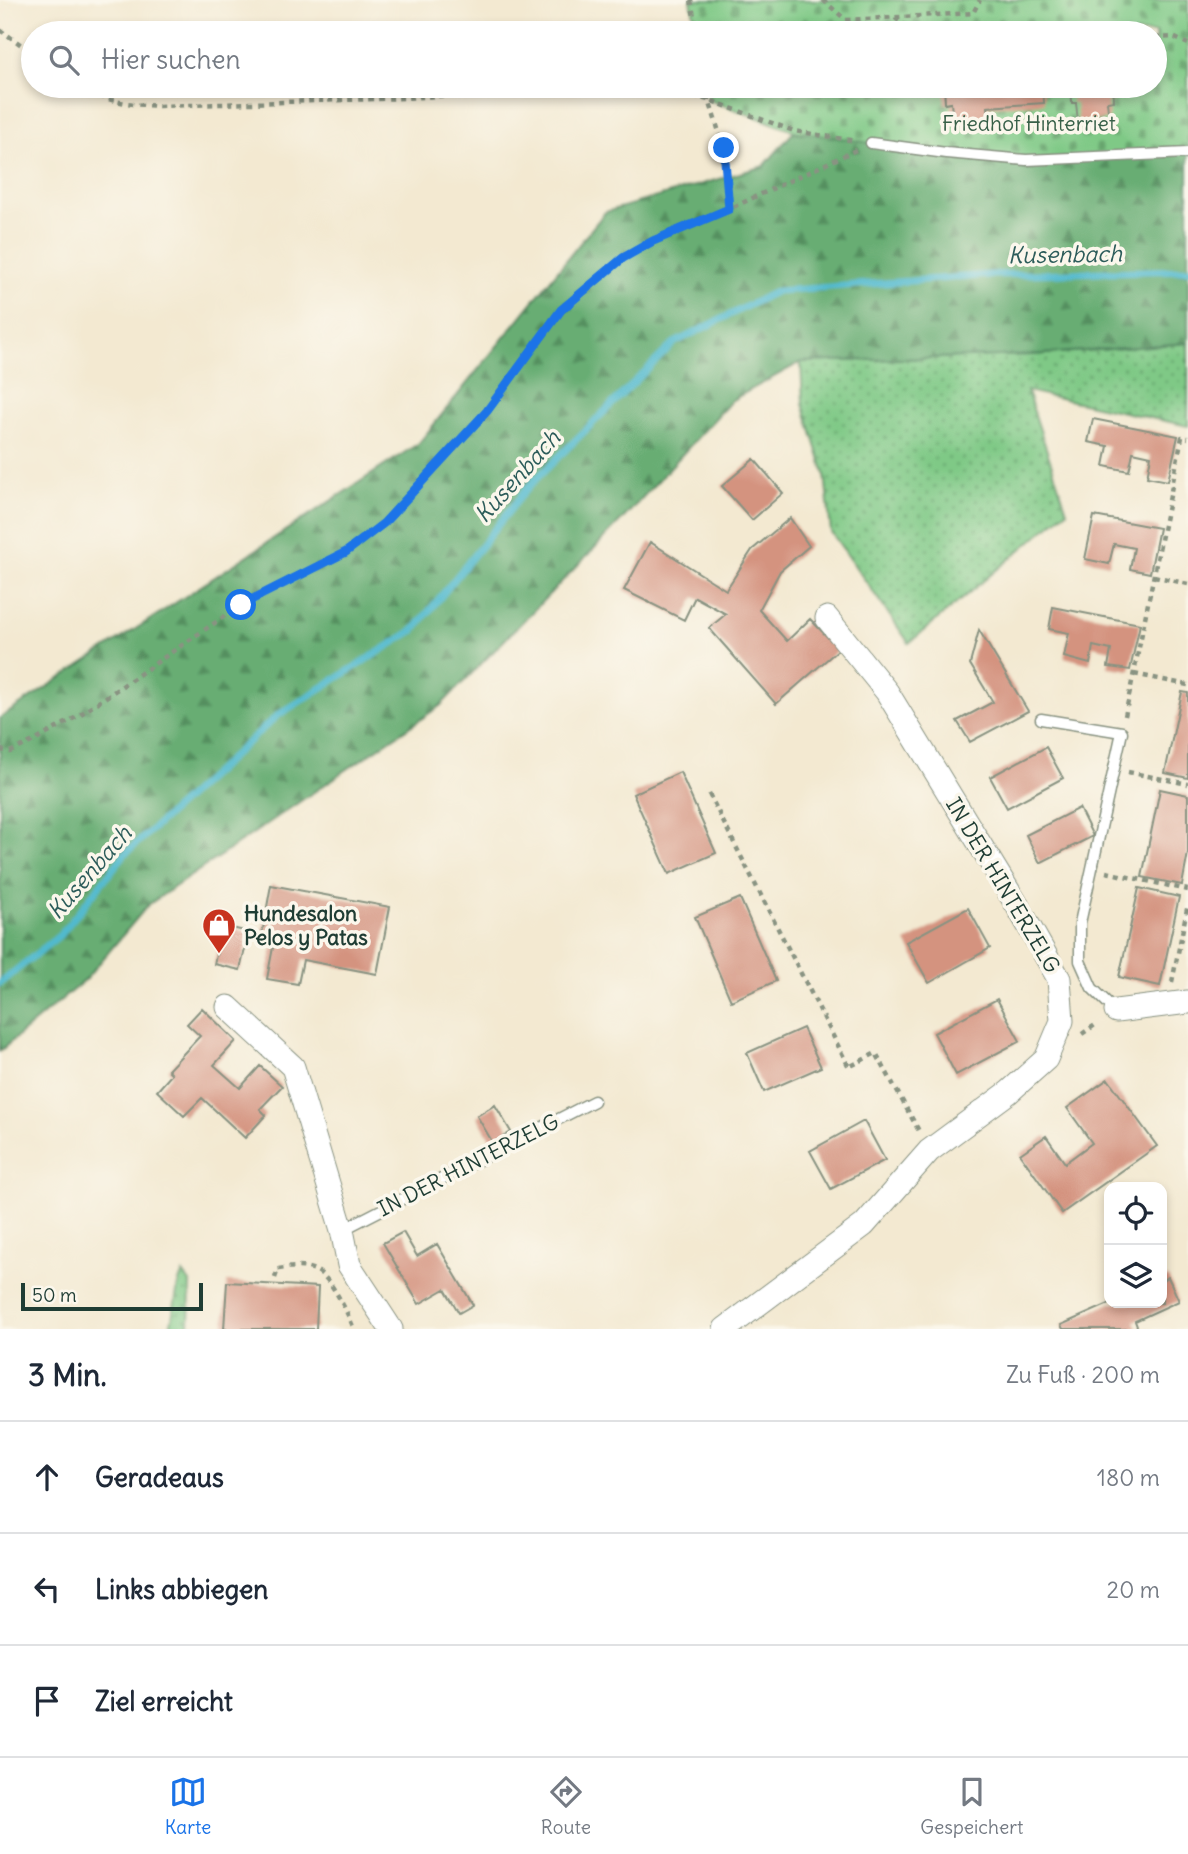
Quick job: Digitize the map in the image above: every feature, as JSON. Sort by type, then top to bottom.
[{"type":"street","name":"IN DER HINTERZELG","points":[[725,1329],[864,1225],[929,1151],[1009,1092],[1046,1059],[1062,1021],[1059,979],[1017,905],[887,692],[827,618]]},
{"type":"street","points":[[1116,1011],[1178,1003]]},
{"type":"street","points":[[228,1007],[293,1067],[342,1230],[349,1265],[391,1329]]},
{"type":"lane","points":[[871,143],[1026,160],[1188,153]]},
{"type":"lane","points":[[1041,719],[1122,732],[1080,923],[1080,961],[1092,988],[1116,1011]]},
{"type":"lane","name":"IN DER HINTERZELG","points":[[342,1230],[594,1101]]},
{"type":"path","points":[[691,0],[695,21]]},
{"type":"path","points":[[823,0],[846,20],[973,13],[980,0]]},
{"type":"path","points":[[894,17],[900,21]]},
{"type":"path","points":[[0,30],[21,45]]},
{"type":"path","points":[[1167,37],[1173,37],[1188,44]]},
{"type":"path","points":[[106,98],[120,103],[159,106],[406,98]]},
{"type":"path","points":[[700,98],[794,131],[871,143]]},
{"type":"path","points":[[709,100],[724,148],[729,209]]},
{"type":"path","points":[[0,750],[10,752],[78,716],[241,605],[346,552],[384,523],[487,411],[561,310],[623,258],[653,241],[871,143]]},
{"type":"path","points":[[1121,737],[1182,437],[1188,438]]},
{"type":"path","points":[[1154,576],[1188,584]]},
{"type":"path","points":[[1134,674],[1188,685]]},
{"type":"path","points":[[1114,768],[1188,784]]},
{"type":"path","points":[[709,794],[849,1067],[876,1053],[929,1151]]},
{"type":"path","points":[[1092,868],[1188,890]]},
{"type":"path","points":[[1178,1003],[1188,904]]},
{"type":"path","points":[[275,1278],[278,1269],[295,1266],[318,1272],[329,1283],[354,1329]]},
{"type":"green space","name":"Friedhof Hinterriet","points":[[691,0],[1188,0],[1188,153],[1026,160],[871,143],[794,131],[709,98],[1167,98],[1167,21],[695,21]]},
{"type":"green space","points":[[823,98],[897,98],[1188,153],[1188,343],[1033,355],[801,362],[732,400],[621,521],[440,706],[148,905],[86,979],[0,1051],[0,718],[419,443],[605,212],[764,166]]},
{"type":"green space","points":[[1188,343],[1188,426],[1027,391],[1067,511],[909,643],[831,532],[825,474],[803,404],[801,362],[1033,355]]},
{"type":"green space","points":[[183,1273],[190,1282],[189,1329],[170,1329],[179,1281]]},
{"type":"building","points":[[945,98],[1044,98],[1044,103],[988,107],[989,118],[953,121],[951,103],[945,104]]},
{"type":"building","points":[[1072,98],[1114,98],[1114,101],[1107,102],[1109,119],[1078,122],[1076,103],[1072,103]]},
{"type":"building","points":[[1093,419],[1178,436],[1168,481],[1147,477],[1151,456],[1133,452],[1129,471],[1104,466],[1108,446],[1088,442]]},
{"type":"building","points":[[754,459],[783,493],[752,520],[722,486]]},
{"type":"building","points":[[1094,516],[1159,528],[1150,573],[1130,569],[1134,548],[1114,544],[1109,564],[1085,559]]},
{"type":"building","points":[[790,518],[809,546],[780,571],[759,610],[787,641],[810,619],[839,649],[776,704],[709,628],[726,614],[695,597],[684,620],[624,590],[650,542],[726,590],[752,550]]},
{"type":"building","points":[[1053,607],[1140,624],[1130,670],[1108,667],[1111,650],[1093,646],[1090,664],[1064,657],[1069,633],[1049,629]]},
{"type":"building","points":[[979,630],[1028,711],[970,742],[957,721],[993,702],[970,664]]},
{"type":"building","points":[[1182,692],[1188,693],[1188,778],[1165,773]]},
{"type":"building","points":[[1046,747],[1063,778],[1007,808],[990,777]]},
{"type":"building","points":[[680,772],[716,853],[669,874],[633,794]]},
{"type":"building","points":[[1160,789],[1188,795],[1188,853],[1182,885],[1142,877]]},
{"type":"building","points":[[1079,808],[1093,836],[1040,863],[1026,835]]},
{"type":"building","points":[[271,885],[390,907],[377,974],[303,960],[298,984],[267,979],[274,942],[261,940]]},
{"type":"building","points":[[1139,888],[1179,897],[1160,986],[1119,977]]},
{"type":"building","points":[[740,898],[776,981],[731,1001],[695,917]]},
{"type":"building","points":[[968,908],[990,948],[929,983],[906,942]]},
{"type":"building","points":[[223,926],[249,932],[240,970],[214,964]]},
{"type":"building","points":[[997,999],[1020,1041],[956,1075],[934,1033]]},
{"type":"building","points":[[202,1008],[236,1041],[214,1065],[240,1088],[260,1066],[282,1086],[260,1109],[266,1115],[245,1138],[202,1098],[184,1116],[157,1091],[172,1074],[168,1070],[200,1036],[187,1024]]},
{"type":"building","points":[[803,1028],[821,1067],[764,1092],[747,1053]]},
{"type":"building","points":[[1108,1079],[1157,1146],[1062,1213],[1020,1154],[1046,1136],[1065,1163],[1092,1143],[1067,1108]]},
{"type":"building","points":[[495,1105],[511,1132],[493,1143],[477,1116]]},
{"type":"building","points":[[864,1121],[885,1160],[831,1189],[810,1151]]},
{"type":"building","points":[[403,1232],[417,1256],[437,1244],[473,1305],[459,1313],[445,1289],[419,1304],[383,1243]]},
{"type":"building","points":[[1167,1278],[1179,1301],[1167,1306]]},
{"type":"building","points":[[227,1282],[318,1287],[316,1329],[224,1329]]},
{"type":"building","points":[[1104,1306],[1164,1308],[1135,1321],[1138,1329],[1063,1329],[1061,1325]]},
{"type":"waterway","name":"Kusenbach","points":[[0,983],[60,935],[125,854],[278,715],[414,630],[529,486],[674,343],[777,291],[991,275],[1188,270]]},
{"type":"place","name":"Hundesalon Pelos y Patas","points":[[219,955]]},
{"type":"route","points":[[241,605],[346,552],[384,523],[487,411],[561,310],[623,258],[653,241],[729,209],[724,148]]}]
